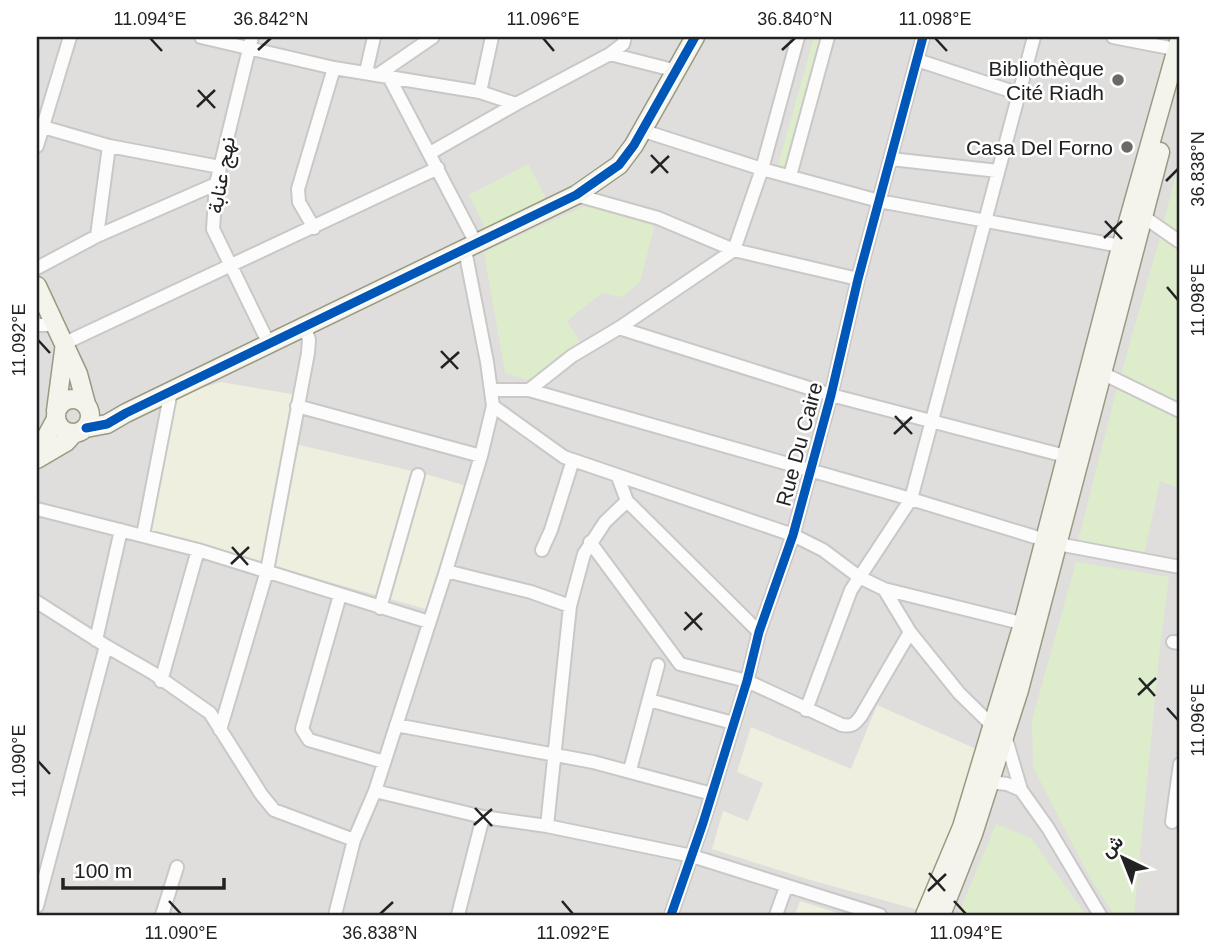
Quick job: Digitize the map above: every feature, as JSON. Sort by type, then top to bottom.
[{"type":"main road","points":[[65,343],[56,415],[62,430],[80,431],[107,424],[471,248],[576,195],[619,165],[644,131],[695,37]]},
{"type":"main road","points":[[941,915],[990,782],[1000,732],[1179,45]]},
{"type":"main road","points":[[1073,458],[1102,373],[1128,248],[1144,217],[1180,73]]},
{"type":"main road","points":[[37,286],[78,374],[90,419],[80,431],[57,449],[37,457]]},
{"type":"main road","points":[[37,457],[63,401],[79,400],[88,407],[126,413]]},
{"type":"main road","points":[[925,915],[1000,732]]},
{"type":"street","points":[[37,146],[70,37]]},
{"type":"street","points":[[201,37],[251,43],[334,68],[480,92],[516,104]]},
{"type":"street","points":[[335,915],[354,840],[375,791],[446,571],[481,456],[492,406],[471,248],[430,153],[378,74],[374,37]]},
{"type":"street","points":[[378,74],[433,37]]},
{"type":"street","points":[[480,92],[492,37]]},
{"type":"street","points":[[430,153],[610,54],[623,44],[625,37]]},
{"type":"street","points":[[529,390],[572,356],[619,328],[734,250],[762,169],[798,37]]},
{"type":"street","points":[[790,176],[828,37]]},
{"type":"street","name":"Rue Du Caire","points":[[671,915],[712,794],[747,681],[759,632],[793,535],[923,37]]},
{"type":"street","points":[[806,710],[844,603],[911,499],[1034,37]]},
{"type":"street","points":[[1113,37],[1179,45]]},
{"type":"street","name":"نهج عنابة","points":[[251,43],[216,184],[213,229],[269,344]]},
{"type":"street","points":[[610,54],[677,71]]},
{"type":"street","points":[[917,60],[1020,94]]},
{"type":"street","points":[[314,228],[299,202],[298,189],[334,68]]},
{"type":"street","points":[[43,127],[109,146],[220,167]]},
{"type":"street","points":[[644,131],[762,169],[879,201],[1128,248]]},
{"type":"street","points":[[97,236],[109,146]]},
{"type":"street","points":[[891,159],[998,171]]},
{"type":"street","points":[[65,343],[438,169]]},
{"type":"street","points":[[37,268],[97,236],[216,184]]},
{"type":"street","points":[[576,195],[658,218],[734,250],[858,279]]},
{"type":"street","points":[[1144,217],[1180,242]]},
{"type":"street","points":[[37,326],[55,325]]},
{"type":"street","points":[[220,730],[267,571],[308,353],[309,340],[305,327]]},
{"type":"street","points":[[619,328],[831,395],[1073,458]]},
{"type":"street","points":[[1102,373],[1180,411]]},
{"type":"street","points":[[491,390],[529,390],[911,499],[1051,542],[1180,567]]},
{"type":"street","points":[[143,535],[171,391]]},
{"type":"street","points":[[298,406],[481,456]]},
{"type":"street","points":[[492,406],[557,452],[573,460],[793,535],[823,550],[859,577],[884,589],[1030,625]]},
{"type":"street","points":[[542,550],[573,460]]},
{"type":"street","points":[[380,608],[418,475]]},
{"type":"street","points":[[618,477],[627,501],[759,632]]},
{"type":"street","points":[[547,826],[570,606],[580,566],[590,542],[627,501]]},
{"type":"street","points":[[37,509],[198,550],[429,622]]},
{"type":"street","points":[[37,906],[41,875],[101,643],[121,530]]},
{"type":"street","points":[[590,542],[680,664],[747,681],[806,710],[849,727],[855,724],[910,632]]},
{"type":"street","points":[[161,681],[198,550]]},
{"type":"street","points":[[446,571],[531,592],[570,606]]},
{"type":"street","points":[[884,589],[910,632],[959,693],[1000,732],[1021,790],[1048,828],[1100,915]]},
{"type":"street","points":[[340,595],[302,729],[309,740],[384,762]]},
{"type":"street","points":[[37,603],[153,673],[210,713],[274,810],[354,840]]},
{"type":"street","points":[[630,770],[658,665]]},
{"type":"street","points":[[649,700],[733,723]]},
{"type":"street","points":[[396,725],[630,770],[712,794]]},
{"type":"street","points":[[1172,822],[1180,764]]},
{"type":"street","points":[[990,782],[1007,784],[1021,790]]},
{"type":"street","points":[[375,791],[483,817],[547,826],[692,856],[880,915]]},
{"type":"street","points":[[458,915],[483,817]]},
{"type":"street","points":[[162,915],[177,867]]},
{"type":"street","points":[[776,915],[786,887]]},
{"type":"shaded area","points":[[37,37],[1180,37],[1180,915],[37,915]]},
{"type":"green space","points":[[814,37],[831,37],[797,170],[778,165]]},
{"type":"green space","points":[[1180,157],[1180,489],[1160,481],[1144,555],[1077,545],[1117,388]]},
{"type":"green space","points":[[528,164],[550,206],[489,236],[469,195]]},
{"type":"green space","points":[[589,204],[655,224],[640,282],[622,297],[602,293],[567,321],[583,347],[535,382],[505,373],[484,252]]},
{"type":"green space","points":[[221,382],[303,396],[295,444],[473,488],[433,611],[147,531],[178,395]]},
{"type":"green space","points":[[1076,562],[1169,577],[1134,915],[1114,915],[1089,876],[1033,767],[1032,720]]},
{"type":"green space","points":[[877,705],[983,752],[922,911],[712,849],[723,811],[748,821],[763,783],[737,772],[751,727],[851,769]]},
{"type":"green space","points":[[996,824],[1031,838],[1086,915],[958,915]]},
{"type":"green space","points":[[800,901],[843,915],[795,915]]},
{"type":"cycle path","points":[[86,428],[107,424],[576,195],[619,165],[634,145],[695,37]]},
{"type":"cycle path","points":[[671,915],[703,823],[747,681],[759,632],[793,535],[923,37]]},
{"type":"place","name":"Bibliothèque Cité Riadh","points":[[1118,80]]},
{"type":"place","name":"Casa Del Forno","points":[[1127,147]]}]
